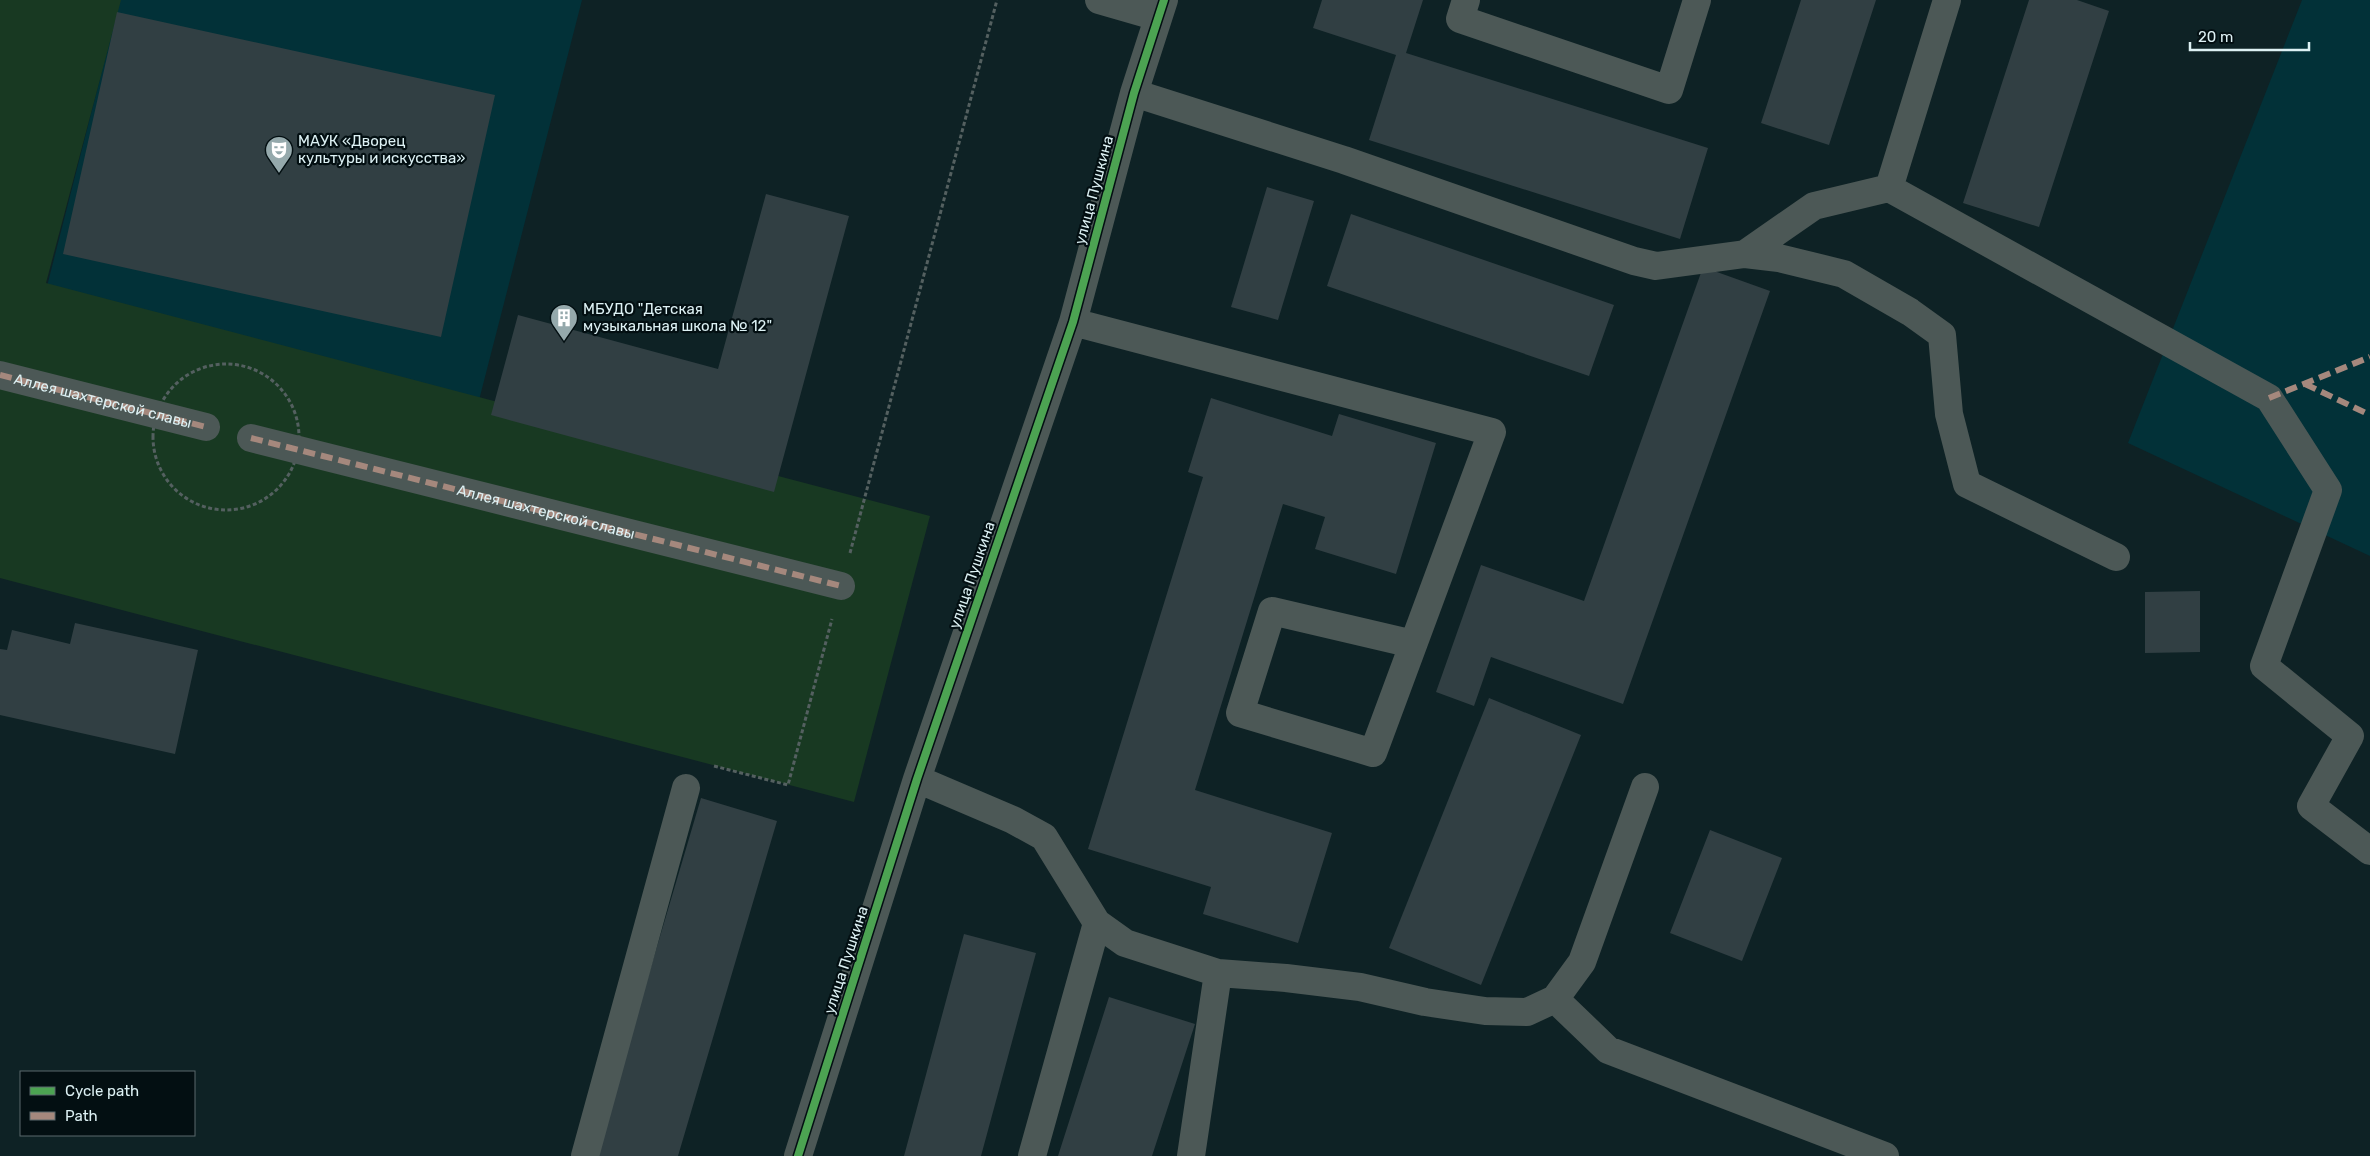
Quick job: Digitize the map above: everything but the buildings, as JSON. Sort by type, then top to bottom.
[{"type":"street","points":[[1099,0],[1161,8]]},
{"type":"street","points":[[1466,0],[1460,19],[1669,90],[1697,0]]},
{"type":"street","points":[[1888,188],[1947,0]]},
{"type":"street","name":"улица Пушкина","points":[[798,1156],[917,779],[1073,322],[1134,93],[1161,8]]},
{"type":"street","points":[[1134,93],[1344,160],[1634,261],[1656,266],[1745,254],[1779,258],[1844,274],[1910,312],[1942,335],[1949,414],[1967,484],[2116,557]]},
{"type":"street","points":[[1745,254],[1814,206],[1888,188],[2269,398],[2328,490],[2264,666],[2350,736],[2310,806],[2370,851]]},
{"type":"street","points":[[1073,322],[1492,432],[1373,753],[1240,713],[1272,611],[1413,644]]},
{"type":"street","name":"Аллея шахтерской славы","points":[[0,375],[206,427]]},
{"type":"street","name":"Аллея шахтерской славы","points":[[251,438],[841,586]]},
{"type":"street","points":[[917,779],[1013,820],[1044,837],[1097,924],[1125,942],[1218,974],[1286,978],[1360,987],[1425,1002],[1485,1011],[1527,1012],[1556,998],[1582,962],[1646,786]]},
{"type":"street","points":[[584,1156],[686,788]]},
{"type":"street","points":[[1032,1156],[1097,924]]},
{"type":"street","points":[[1191,1156],[1218,974]]},
{"type":"street","points":[[1556,998],[1608,1050],[1885,1156]]},
{"type":"path","points":[[686,788],[693,760],[788,785],[997,0]]},
{"type":"shaded area","points":[[120,0],[582,0],[477,408],[44,298]]},
{"type":"shaded area","points":[[2302,0],[2370,0],[2370,556],[2128,443]]},
{"type":"green space","points":[[0,0],[121,0],[46,283],[930,516],[854,802],[0,578]]},
{"type":"marked path","points":[[2269,398],[2370,357]]},
{"type":"marked path","points":[[0,375],[206,427]]},
{"type":"marked path","points":[[2305,384],[2370,415]]},
{"type":"marked path","points":[[251,438],[841,586]]},
{"type":"cycle path","points":[[798,1156],[917,779],[1073,322],[1134,93],[1164,0]]},
{"type":"place","name":"МАУК «Дворец культуры и искусства»","points":[[279,174]]},
{"type":"place","name":"МБУДО \"Детская музыкальная школа № 12\"","points":[[564,342]]}]
